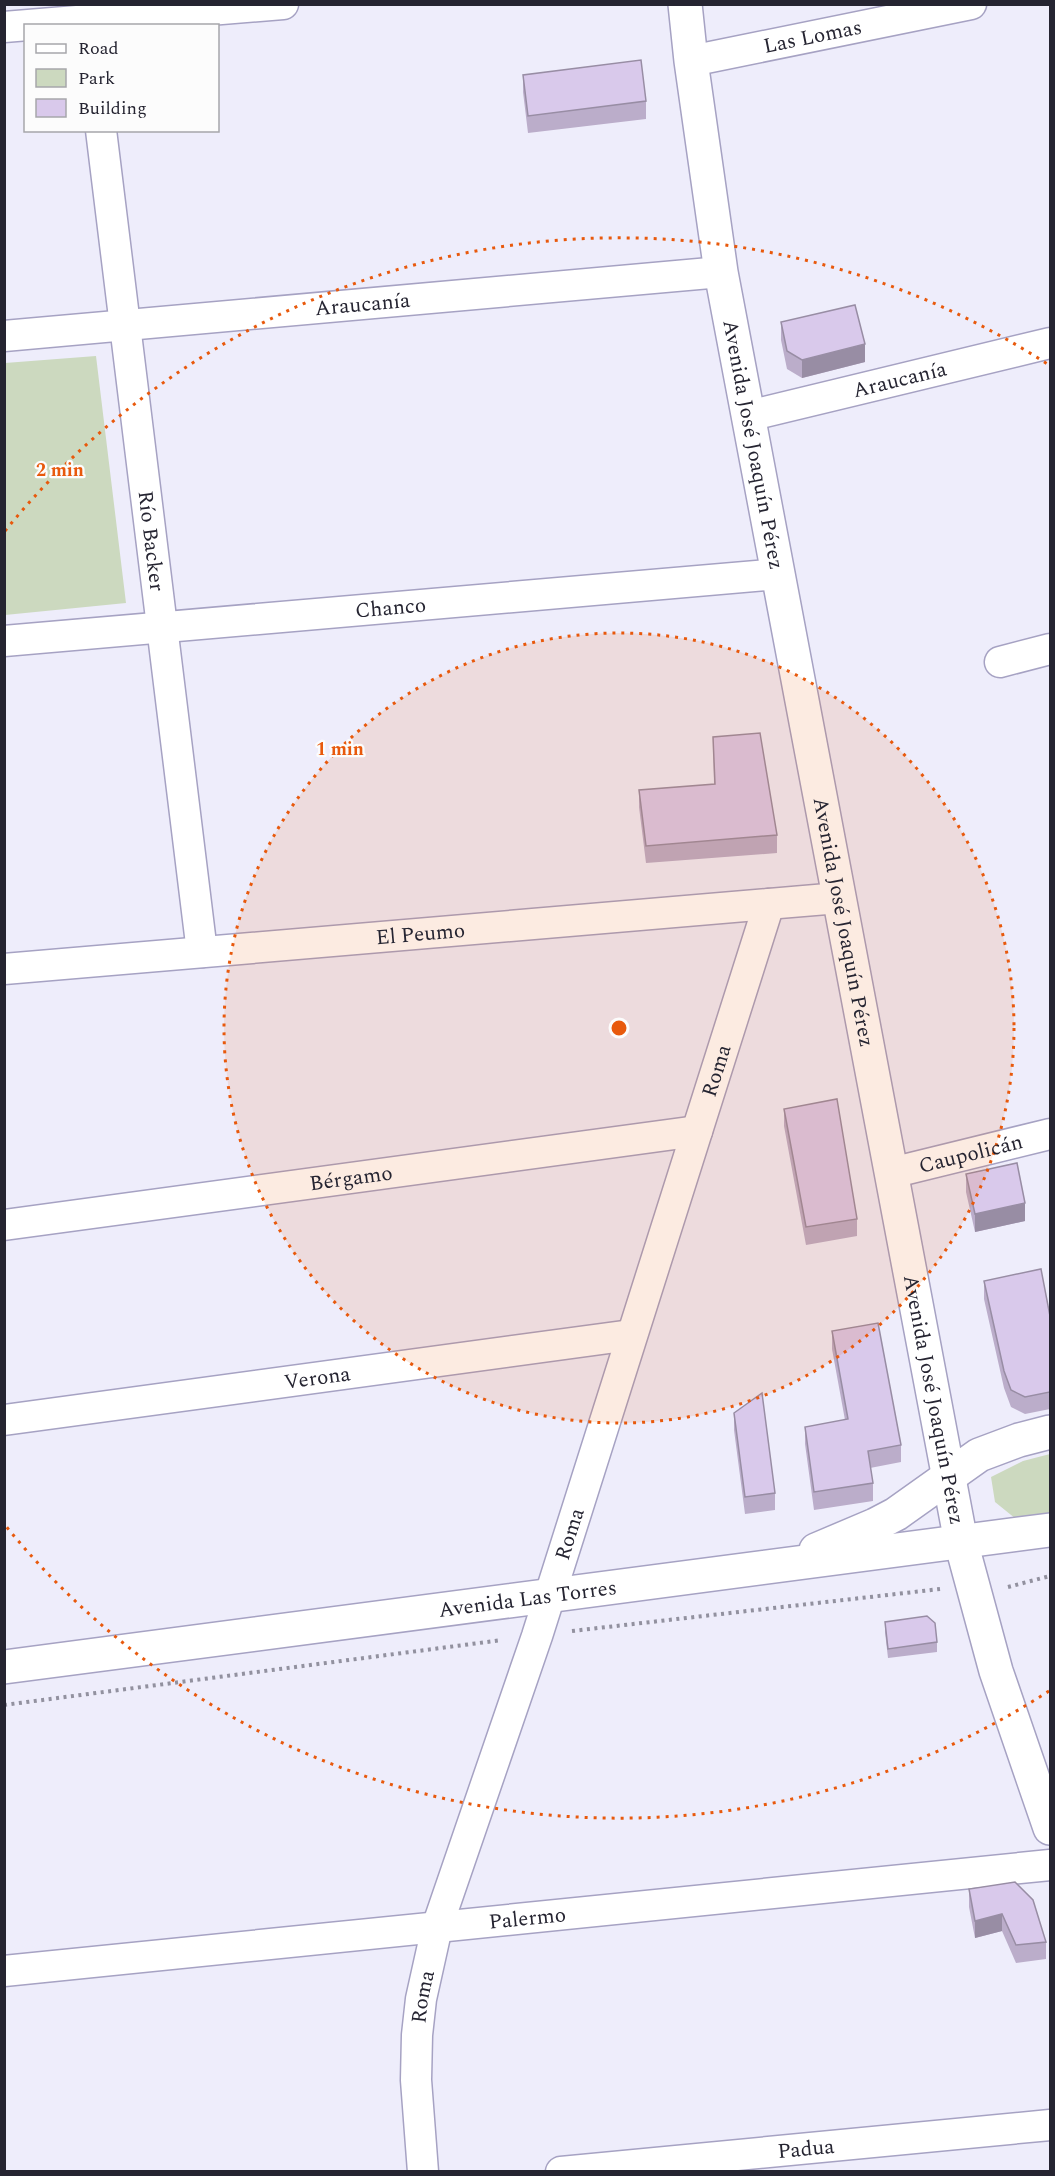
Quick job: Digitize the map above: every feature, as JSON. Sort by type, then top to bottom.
[{"type":"main road","name":"Avenida José Joaquín Pérez","points":[[685,4],[721,272],[960,1542],[996,1671],[1050,1828]]},
{"type":"main road","points":[[766,1569],[875,1525],[914,1502],[978,1455],[1050,1432]]},
{"type":"main road","name":"Avenida Las Torres","points":[[4,1667],[1050,1530]]},
{"type":"street","points":[[29,24],[87,17],[283,4]]},
{"type":"street","name":"Las Lomas","points":[[691,60],[971,4]]},
{"type":"street","points":[[4,27],[24,25]]},
{"type":"street","name":"Río Backer","points":[[101,132],[202,952]]},
{"type":"street","name":"Araucanía","points":[[4,336],[721,272]]},
{"type":"street","name":"Araucanía","points":[[748,416],[1050,343]]},
{"type":"street","name":"Chanco","points":[[4,641],[778,574]]},
{"type":"street","points":[[999,662],[1050,649]]},
{"type":"street","name":"El Peumo","points":[[4,969],[839,898]]},
{"type":"street","name":"Roma","points":[[423,2172],[416,2080],[417,2035],[421,1999],[437,1927],[537,1636],[769,904]]},
{"type":"street","name":"Bérgamo","points":[[4,1225],[697,1131]]},
{"type":"street","name":"Caupolicán","points":[[891,1173],[1050,1134]]},
{"type":"street","name":"Verona","points":[[4,1420],[631,1335]]},
{"type":"street","name":"Palermo","points":[[4,1971],[1050,1865]]},
{"type":"street","name":"Padua","points":[[561,2172],[1050,2125]]},
{"type":"green space","points":[[96,356],[126,603],[5,615],[5,363]]},
{"type":"green space","points":[[1050,1454],[1050,1515],[1016,1519],[995,1502],[991,1477],[1023,1461]]},
{"type":"building","points":[[641,60],[646,101],[528,116],[523,75]]},
{"type":"building","points":[[855,305],[865,344],[802,360],[787,351],[781,322]]},
{"type":"building","points":[[760,733],[777,835],[646,846],[639,790],[715,784],[713,737]]},
{"type":"building","points":[[837,1099],[857,1219],[806,1227],[784,1109]]},
{"type":"building","points":[[1017,1163],[1025,1203],[975,1214],[966,1174]]},
{"type":"building","points":[[1041,1269],[1050,1316],[1050,1392],[1025,1397],[1011,1390],[1004,1371],[984,1281]]},
{"type":"building","points":[[878,1323],[901,1445],[868,1451],[873,1483],[814,1492],[805,1427],[848,1419],[832,1331]]},
{"type":"building","points":[[762,1393],[775,1493],[745,1497],[734,1413]]},
{"type":"building","points":[[927,1616],[935,1623],[937,1642],[888,1649],[885,1622]]},
{"type":"building","points":[[1015,1882],[1033,1900],[1046,1942],[1016,1945],[1002,1914],[975,1921],[969,1889]]}]
